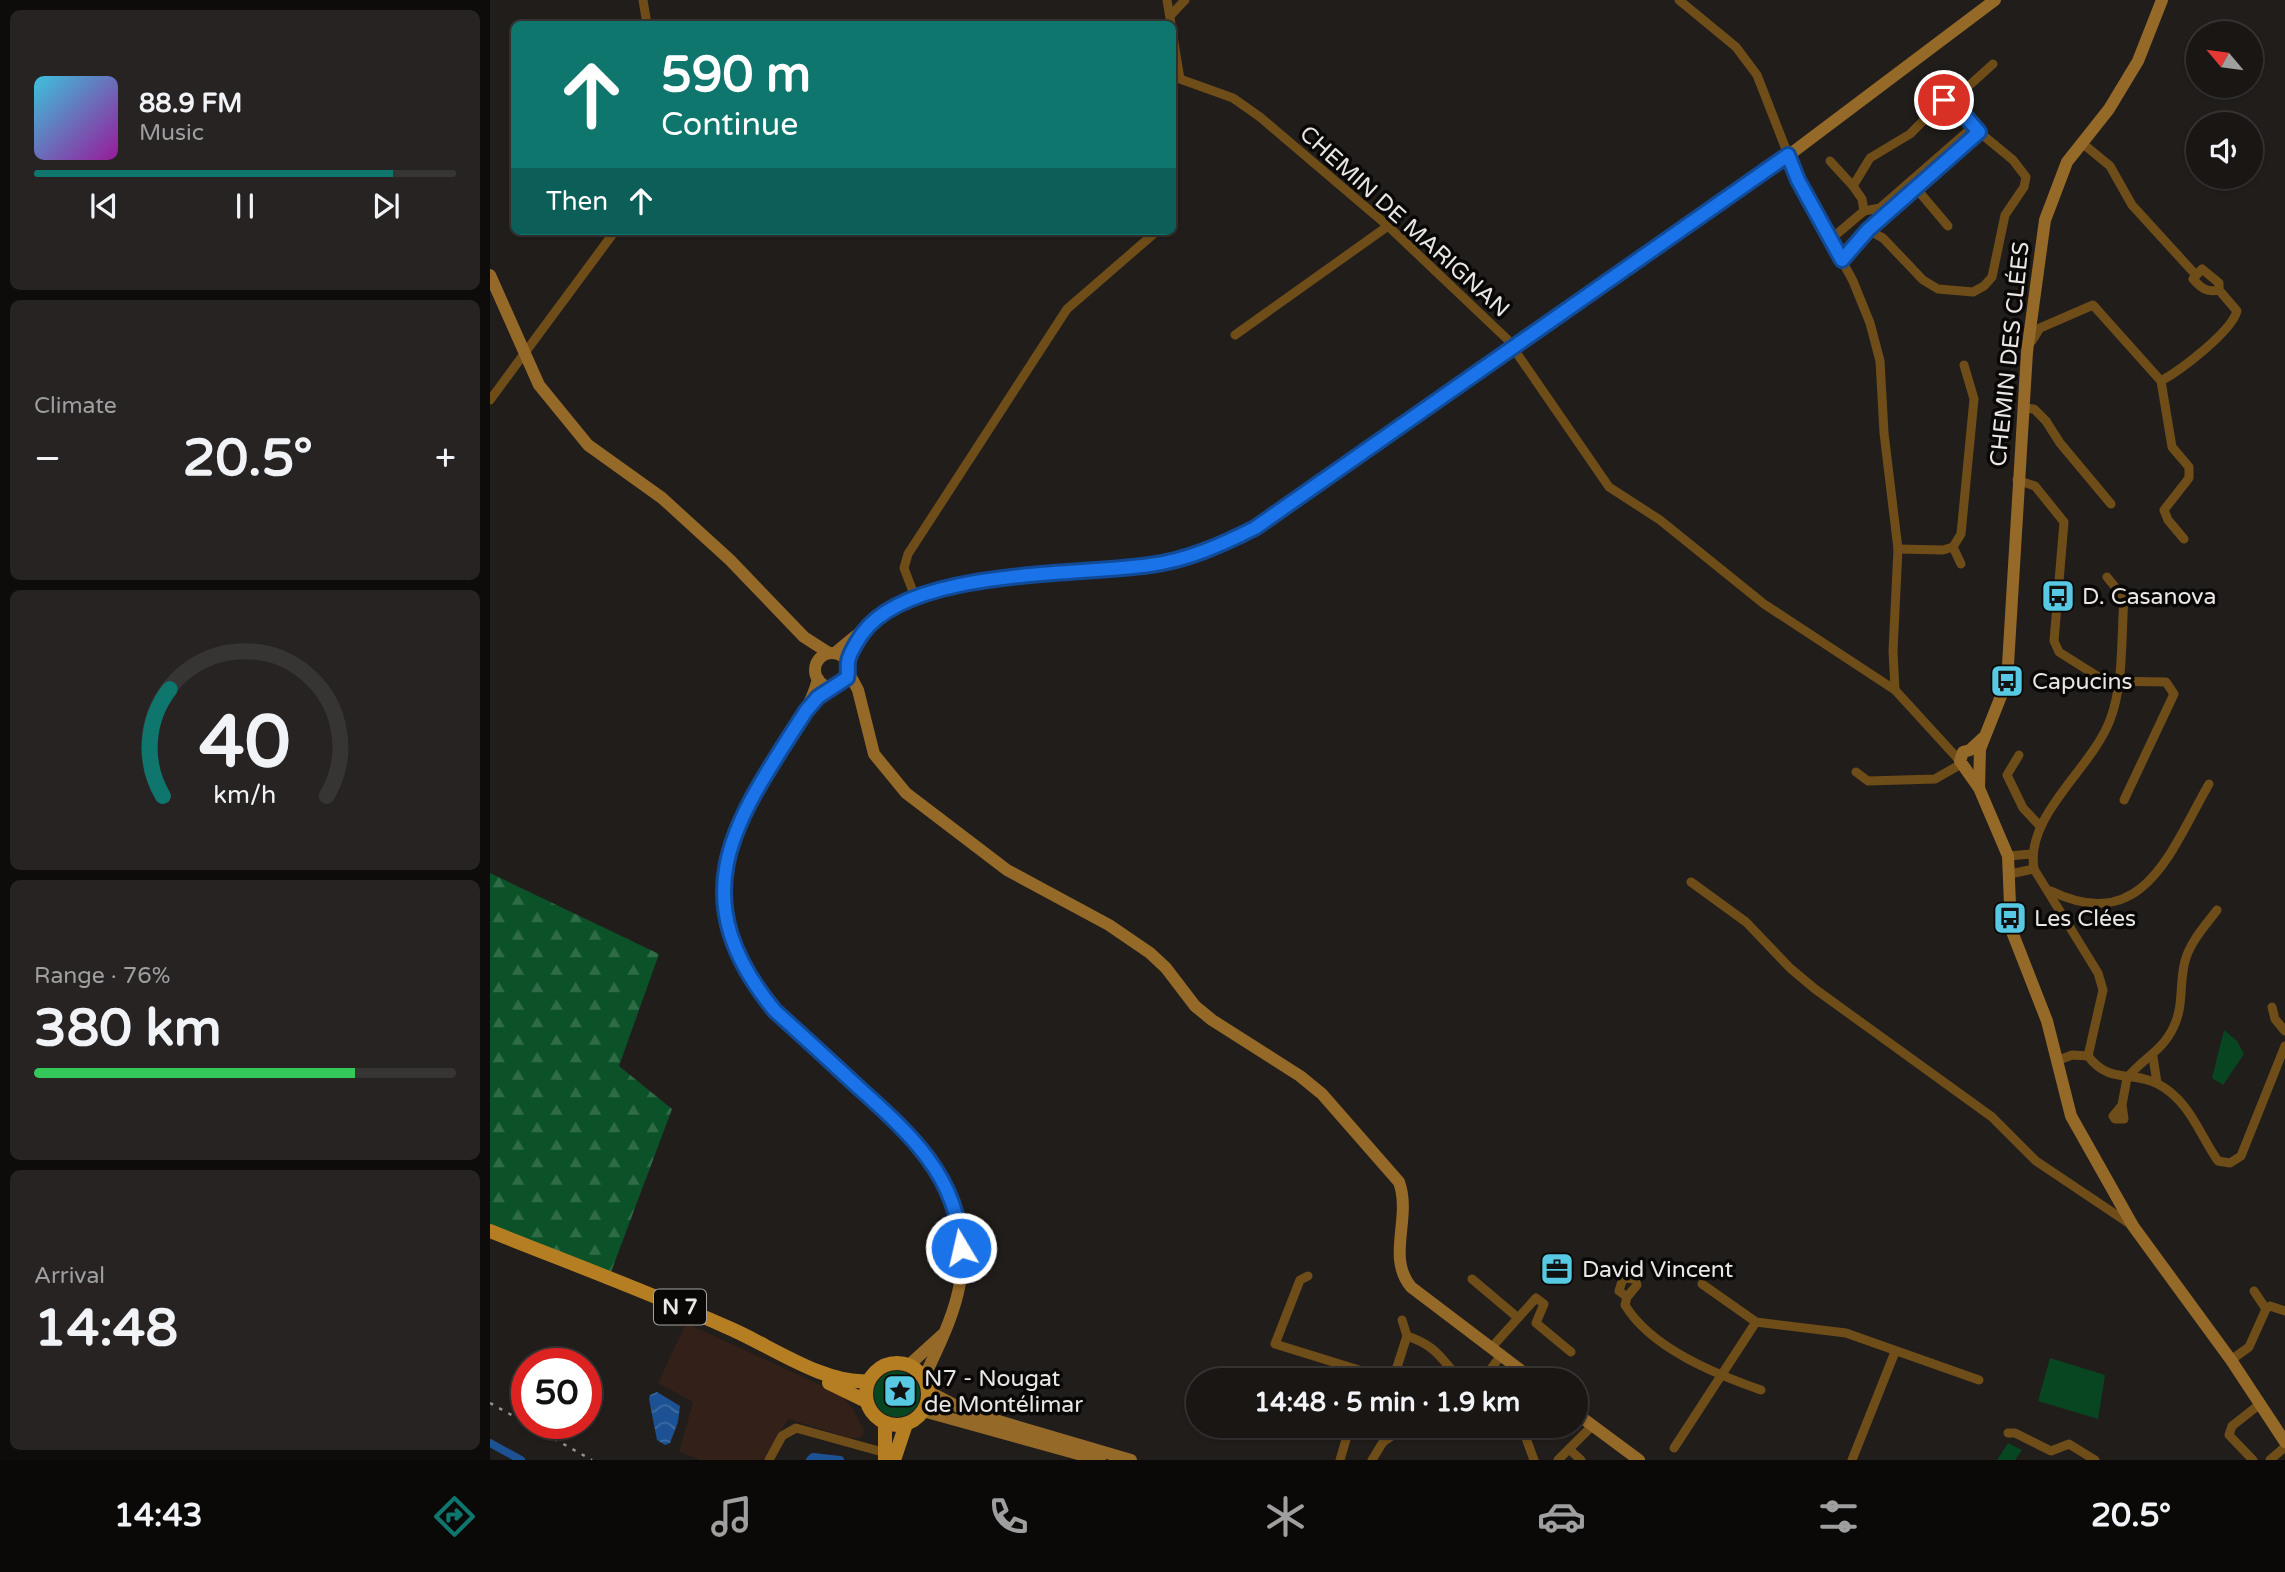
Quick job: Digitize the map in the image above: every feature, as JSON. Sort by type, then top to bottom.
[{"type":"main road","name":"N 7","points":[[490,1231],[669,1302],[817,1370],[851,1382],[868,1381]]},
{"type":"main road","name":"N 7","points":[[490,1241],[686,1318],[866,1401]]},
{"type":"main road","points":[[888,1458],[906,1424],[923,1411],[926,1384],[909,1364],[885,1364],[868,1381],[866,1401],[872,1413],[885,1423],[906,1424]]},
{"type":"main road","points":[[885,1423],[888,1458]]},
{"type":"street","points":[[643,0],[646,21]]},
{"type":"street","points":[[1167,0],[1171,15]]},
{"type":"street","points":[[1171,15],[1185,0]]},
{"type":"street","points":[[1679,0],[1751,64],[1764,87],[1788,155],[1842,260],[1870,323],[1880,361],[1884,433],[1898,550],[1893,651],[1895,690]]},
{"type":"street","points":[[817,663],[864,632],[886,613],[915,597],[962,583],[1152,565],[1202,553],[1255,528],[1788,155],[1995,0]]},
{"type":"street","name":"CHEMIN DES CLÉES","points":[[1968,759],[1983,738],[2007,681],[2017,480],[2027,352],[2036,270],[2051,197],[2067,162],[2109,108],[2138,61],[2162,0]]},
{"type":"street","name":"CHEMIN DE MARIGNAN","points":[[1171,15],[1172,21]]},
{"type":"street","name":"CHEMIN DE MARIGNAN","points":[[1176,51],[1180,79],[1233,98],[1260,117],[1388,226],[1513,348],[1609,487],[1660,520],[1764,604],[1895,690],[1945,744],[1968,759]]},
{"type":"street","points":[[1952,101],[1993,64]]},
{"type":"street","points":[[1853,186],[1870,158],[1910,134],[1944,100],[1952,101],[1976,129],[2013,160],[2026,177],[2024,187],[2005,215],[1992,277],[1984,286],[1973,292],[1938,289],[1923,280],[1883,238],[1868,230]]},
{"type":"street","points":[[1829,236],[1838,233],[1864,211],[1880,208],[1976,129]]},
{"type":"street","points":[[1842,260],[1868,230],[1976,129]]},
{"type":"street","points":[[2082,143],[2110,166],[2132,205],[2195,274]]},
{"type":"street","points":[[1830,161],[1862,199],[1864,211]]},
{"type":"street","points":[[1915,187],[1948,226]]},
{"type":"street","points":[[1235,335],[1388,226]]},
{"type":"street","points":[[490,400],[612,235]]},
{"type":"street","points":[[915,597],[904,568],[908,554],[1067,309],[1152,235]]},
{"type":"street","points":[[2161,381],[2235,319],[2237,311],[2219,290],[2219,283],[2202,269],[2195,274],[2193,279],[2200,287],[2211,292],[2219,290]]},
{"type":"street","points":[[490,275],[539,385],[588,445],[662,498],[730,560],[804,637],[832,653],[848,668],[862,707],[874,754],[906,793],[1007,870],[1109,925],[1150,953],[1203,1013],[1322,1094],[1399,1182],[1405,1198],[1398,1255],[1401,1275],[1411,1287],[1519,1368]]},
{"type":"street","points":[[2027,352],[2040,328],[2093,305],[2161,381],[2172,447],[2189,467],[2189,478],[2164,510],[2168,520],[2184,539]]},
{"type":"street","points":[[1898,550],[1943,550],[1953,547],[1961,534],[1974,399],[1964,365]]},
{"type":"street","points":[[2024,408],[2034,409],[2046,421],[2060,443],[2111,504]]},
{"type":"street","points":[[2017,480],[2035,486],[2064,522],[2054,641],[2059,652],[2105,681],[2166,682],[2174,694],[2124,800]]},
{"type":"street","points":[[1953,547],[1961,564]]},
{"type":"street","points":[[2088,1056],[2103,990],[2098,973],[2034,869],[2032,854],[2040,826],[2100,741],[2111,718],[2117,683],[2124,598],[2107,577]]},
{"type":"street","points":[[806,711],[834,686],[848,668],[864,632]]},
{"type":"street","points":[[804,637],[817,663],[818,679],[806,711],[735,830],[725,874],[725,911],[735,948],[755,986],[775,1011],[918,1143],[938,1171],[953,1202],[961,1234],[960,1284],[926,1384],[968,1412],[1130,1460]]},
{"type":"street","points":[[818,679],[834,686],[862,707]]},
{"type":"street","points":[[2019,755],[2007,775],[2023,808],[2040,826]]},
{"type":"street","points":[[1856,772],[1868,781],[1935,779],[1968,759],[2008,856],[2011,929],[2035,986],[2059,1060],[2071,1116],[2133,1226],[2231,1360],[2285,1445],[2270,1460]]},
{"type":"street","points":[[2049,890],[2068,899],[2095,904],[2132,896],[2155,877],[2209,784]]},
{"type":"street","points":[[2008,856],[2032,854]]},
{"type":"street","points":[[2010,874],[2034,869]]},
{"type":"street","points":[[1691,882],[1755,930],[1807,983],[1992,1117],[2036,1161],[2133,1226]]},
{"type":"street","points":[[2122,1105],[2127,1078],[2153,1057],[2175,1026],[2181,1005],[2181,986],[2188,954],[2217,910]]},
{"type":"street","points":[[2272,1007],[2275,1019],[2285,1031]]},
{"type":"street","points":[[2059,1060],[2071,1055],[2088,1056],[2103,1072],[2157,1083],[2199,1124],[2218,1161],[2230,1163],[2241,1156],[2285,1046]]},
{"type":"street","points":[[2153,1057],[2157,1083]]},
{"type":"street","points":[[1308,1276],[1300,1280],[1275,1344],[1353,1368]]},
{"type":"street","points":[[1629,1277],[1619,1284],[1619,1290],[1627,1297],[1625,1305],[1631,1316],[1689,1360],[1720,1376],[1761,1390]]},
{"type":"street","points":[[1472,1279],[1519,1315],[1536,1323],[1571,1352]]},
{"type":"street","points":[[1702,1284],[1756,1321],[1846,1334],[1979,1380]]},
{"type":"street","points":[[2254,1291],[2266,1309]]},
{"type":"street","points":[[1488,1368],[1519,1315],[1536,1298],[1544,1304],[1536,1323]]},
{"type":"street","points":[[2266,1309],[2274,1307],[2285,1311]]},
{"type":"street","points":[[2231,1360],[2249,1347],[2266,1309]]},
{"type":"street","points":[[1397,1367],[1407,1336],[1402,1320]]},
{"type":"street","points":[[1674,1448],[1756,1321]]},
{"type":"street","points":[[909,1364],[945,1332]]},
{"type":"street","points":[[1407,1336],[1429,1343],[1451,1368]]},
{"type":"street","points":[[1852,1460],[1895,1352]]},
{"type":"street","points":[[2253,1460],[2229,1435],[2232,1426],[2260,1404]]},
{"type":"street","points":[[923,1411],[1100,1460]]},
{"type":"street","points":[[1588,1423],[1639,1460]]},
{"type":"street","points":[[1558,1460],[1592,1426]]},
{"type":"street","points":[[769,1460],[782,1436],[796,1428],[888,1458]]},
{"type":"street","points":[[2008,1433],[2015,1433],[2051,1451],[2069,1444],[2095,1460]]},
{"type":"street","points":[[1340,1460],[1346,1438]]},
{"type":"street","points":[[1372,1460],[1383,1442],[1389,1438]]},
{"type":"street","points":[[1526,1438],[1534,1460]]},
{"type":"street","points":[[1569,1449],[1581,1460]]},
{"type":"shaded area","points":[[686,1323],[840,1394],[853,1409],[865,1432],[860,1438],[850,1438],[788,1419],[763,1460],[701,1460],[679,1452],[693,1402],[658,1383]]},
{"type":"green space","points":[[490,873],[659,954],[619,1066],[672,1109],[611,1272],[490,1226]]},
{"type":"green space","points":[[2224,1030],[2237,1041],[2244,1054],[2223,1085],[2212,1078]]},
{"type":"green space","points":[[2050,1358],[2105,1375],[2098,1419],[2038,1401]]},
{"type":"green space","points":[[897,1371],[914,1377],[920,1394],[914,1411],[897,1417],[880,1411],[874,1394],[880,1377]]},
{"type":"green space","points":[[2008,1443],[2022,1450],[2015,1460],[1997,1460]]},
{"type":"water","points":[[657,1392],[680,1406],[678,1422],[670,1443],[665,1445],[657,1440],[649,1399],[650,1395]]},
{"type":"waterway","points":[[490,1443],[521,1460]]},
{"type":"waterway","points":[[810,1460],[813,1457],[840,1460]]},
{"type":"railway","points":[[490,1403],[592,1460]]},
{"type":"place","name":"D. Casanova","points":[[2058,596]]},
{"type":"place","name":"Capucins","points":[[2007,681]]},
{"type":"place","name":"Les Clées","points":[[2010,918]]},
{"type":"place","name":"David Vincent","points":[[1557,1269]]},
{"type":"place","name":"N7 - Nougat de Montélimar","points":[[900,1391]]},
{"type":"route","points":[[961,1248],[961,1234],[953,1202],[938,1171],[918,1143],[775,1011],[755,986],[735,948],[725,911],[725,874],[730,842],[740,817],[806,711],[818,697],[847,678],[848,662],[864,632],[886,613],[915,597],[962,583],[1152,565],[1202,553],[1255,528],[1788,155],[1798,180],[1842,260],[1868,230],[1979,132],[1952,101],[1944,100]]}]
